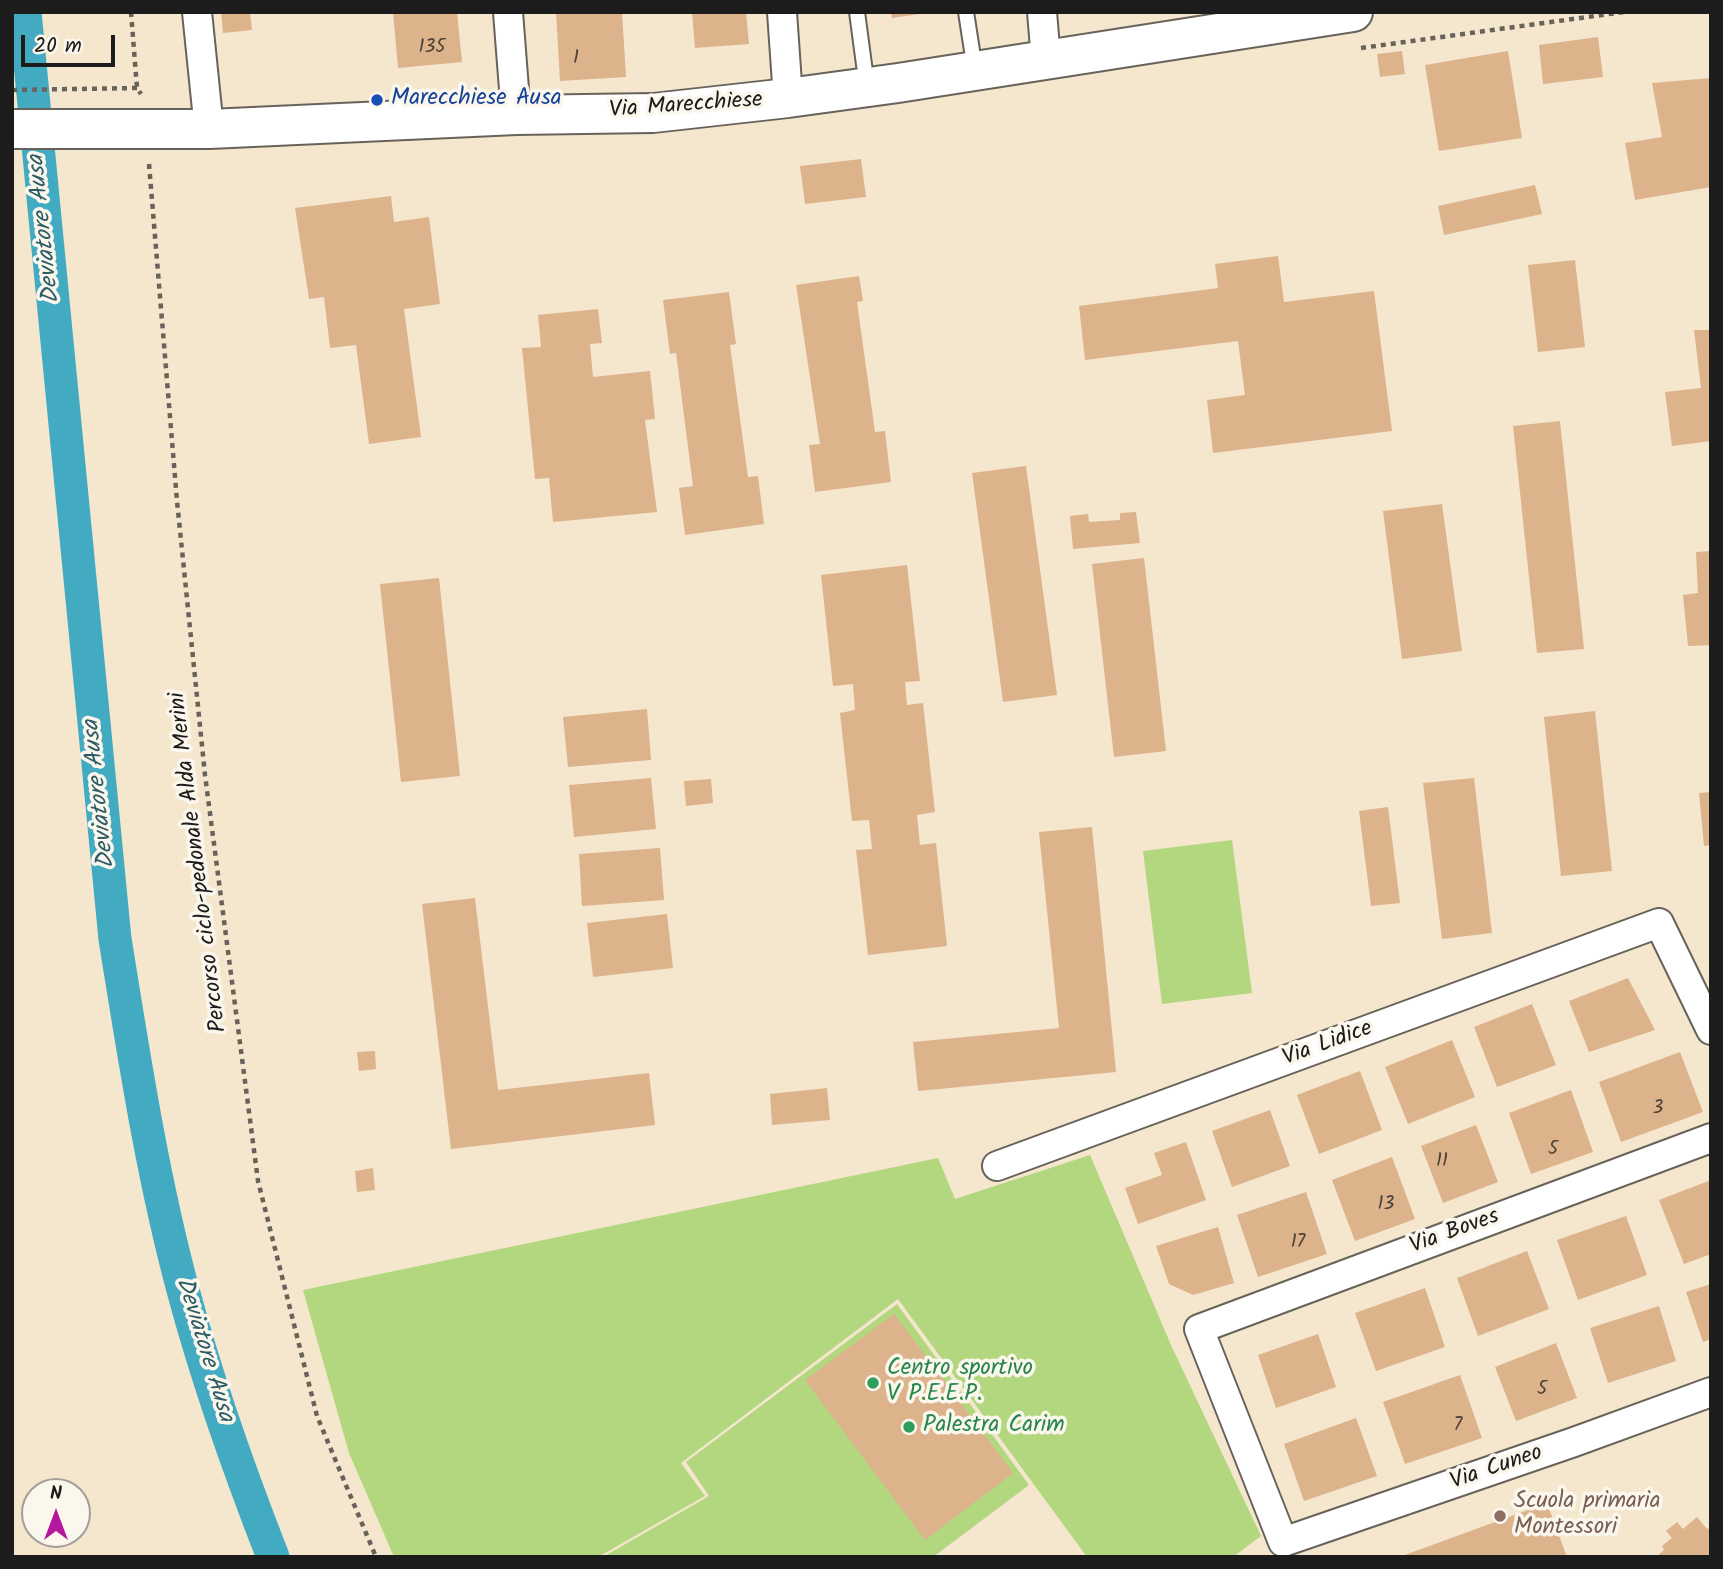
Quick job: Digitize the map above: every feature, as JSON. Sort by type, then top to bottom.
[{"type":"main road","name":"Via Marecchiese","points":[[12,129],[141,144],[209,129],[516,115],[653,113],[788,99],[975,72],[1247,20],[1353,12]]},
{"type":"street","points":[[197,12],[209,129]]},
{"type":"street","points":[[508,12],[516,115]]},
{"type":"street","points":[[782,12],[788,99]]},
{"type":"street","points":[[1042,12],[1046,60]]},
{"type":"street","name":"Via Lidice","points":[[997,1166],[1659,923],[1711,1030]]},
{"type":"street","name":"Via Boves","points":[[1283,1542],[1199,1329],[1711,1138]]},
{"type":"street","name":"Via Cuneo","points":[[1283,1542],[1711,1392]]},
{"type":"lane","points":[[857,12],[867,87]]},
{"type":"lane","points":[[967,12],[975,72]]},
{"type":"path","points":[[12,90],[137,88],[131,12]]},
{"type":"path","name":"Percorso ciclo-pedonale Alda Merini","points":[[141,144],[205,775],[258,1181],[317,1416],[376,1557]]},
{"type":"green space","points":[[1232,840],[1252,993],[1162,1004],[1143,851]]},
{"type":"green space","points":[[1090,1155],[1171,1345],[1261,1536],[1233,1557],[1087,1557],[898,1299],[681,1463],[705,1496],[598,1557],[394,1557],[349,1453],[303,1290],[938,1158],[955,1199]]},
{"type":"green space","name":"Centro sportivo V P.E.E.P.","points":[[897,1304],[1029,1485],[933,1557],[603,1557],[709,1496],[686,1462]]},
{"type":"building","points":[[221,12],[250,12],[252,30],[223,33]]},
{"type":"building","points":[[393,12],[457,12],[462,62],[398,68]]},
{"type":"building","points":[[556,12],[622,12],[626,77],[560,81]]},
{"type":"building","points":[[692,12],[746,12],[749,44],[695,48]]},
{"type":"building","points":[[891,12],[920,12],[920,14],[892,18]]},
{"type":"building","points":[[1598,37],[1603,77],[1543,84],[1539,45]]},
{"type":"building","points":[[1402,51],[1405,74],[1380,77],[1377,54]]},
{"type":"building","points":[[1508,51],[1522,138],[1439,151],[1425,65]]},
{"type":"building","points":[[1711,78],[1711,187],[1635,200],[1625,143],[1662,137],[1652,83]]},
{"type":"building","points":[[861,159],[866,197],[805,204],[800,166]]},
{"type":"building","points":[[1535,185],[1542,214],[1444,235],[1438,206]]},
{"type":"building","points":[[391,196],[394,222],[429,217],[440,304],[404,309],[421,437],[369,444],[356,345],[330,348],[324,297],[309,299],[295,208]]},
{"type":"building","points":[[1278,256],[1284,302],[1374,291],[1392,431],[1213,453],[1207,400],[1245,395],[1238,341],[1085,360],[1079,306],[1218,288],[1215,264]]},
{"type":"building","points":[[1575,260],[1585,347],[1538,352],[1528,265]]},
{"type":"building","points":[[859,276],[863,301],[857,302],[875,432],[885,431],[891,482],[815,492],[809,445],[820,444],[796,285]]},
{"type":"building","points":[[729,292],[736,344],[730,345],[748,477],[758,476],[764,524],[685,535],[679,488],[693,486],[676,353],[670,354],[663,300]]},
{"type":"building","points":[[598,309],[602,343],[590,344],[593,377],[650,371],[655,419],[645,420],[657,512],[553,522],[549,478],[535,479],[522,348],[541,347],[538,315]]},
{"type":"building","points":[[1694,330],[1711,330],[1711,441],[1672,446],[1665,392],[1701,388]]},
{"type":"building","points":[[1560,421],[1584,649],[1537,653],[1513,426]]},
{"type":"building","points":[[1026,466],[1057,695],[1003,702],[972,473]]},
{"type":"building","points":[[1442,504],[1462,651],[1402,659],[1383,511]]},
{"type":"building","points":[[1136,512],[1140,543],[1073,549],[1070,516],[1088,514],[1089,522],[1120,520],[1120,513]]},
{"type":"building","points":[[1711,551],[1711,645],[1688,646],[1683,595],[1698,593],[1696,552]]},
{"type":"building","points":[[1144,558],[1166,751],[1114,757],[1092,564]]},
{"type":"building","points":[[907,565],[920,681],[905,682],[907,705],[923,703],[935,812],[917,815],[920,845],[936,843],[947,946],[868,955],[856,850],[872,849],[869,820],[852,821],[840,713],[855,710],[853,684],[833,686],[821,575]]},
{"type":"building","points":[[439,578],[460,776],[401,782],[380,584]]},
{"type":"building","points":[[647,709],[651,760],[568,767],[563,717]]},
{"type":"building","points":[[1595,711],[1612,871],[1561,876],[1544,717]]},
{"type":"building","points":[[651,778],[656,829],[574,837],[569,785]]},
{"type":"building","points":[[1474,778],[1492,933],[1442,939],[1423,783]]},
{"type":"building","points":[[711,779],[713,803],[686,806],[684,781]]},
{"type":"building","points":[[1711,792],[1711,845],[1704,846],[1699,793]]},
{"type":"building","points":[[1388,807],[1400,903],[1371,906],[1359,811]]},
{"type":"building","points":[[1092,827],[1116,1072],[918,1091],[913,1042],[1059,1028],[1039,832]]},
{"type":"building","points":[[660,848],[664,900],[582,906],[579,854]]},
{"type":"building","points":[[475,898],[498,1090],[649,1073],[655,1125],[451,1149],[422,904]]},
{"type":"building","points":[[667,914],[673,968],[593,977],[587,923]]},
{"type":"building","points":[[1628,978],[1655,1030],[1589,1052],[1569,1001]]},
{"type":"building","points":[[1532,1004],[1556,1065],[1497,1087],[1474,1027]]},
{"type":"building","points":[[1452,1040],[1475,1097],[1408,1124],[1385,1067]]},
{"type":"building","points":[[375,1051],[376,1069],[359,1071],[357,1052]]},
{"type":"building","points":[[1680,1052],[1703,1112],[1621,1142],[1599,1082]]},
{"type":"building","points":[[1360,1071],[1382,1130],[1319,1154],[1297,1095]]},
{"type":"building","points":[[827,1088],[830,1120],[772,1125],[770,1094]]},
{"type":"building","points":[[1571,1090],[1593,1152],[1531,1174],[1509,1113]]},
{"type":"building","points":[[1270,1110],[1290,1166],[1232,1187],[1212,1131]]},
{"type":"building","points":[[1476,1125],[1498,1182],[1443,1203],[1421,1146]]},
{"type":"building","points":[[1186,1142],[1206,1200],[1138,1224],[1125,1188],[1162,1175],[1154,1153]]},
{"type":"building","points":[[1392,1157],[1415,1219],[1355,1241],[1332,1180]]},
{"type":"building","points":[[373,1168],[375,1190],[357,1192],[355,1171]]},
{"type":"building","points":[[1711,1180],[1711,1254],[1684,1264],[1659,1200]]},
{"type":"building","points":[[1306,1192],[1327,1254],[1258,1277],[1237,1215]]},
{"type":"building","points":[[1626,1216],[1647,1275],[1578,1300],[1557,1240]]},
{"type":"building","points":[[1218,1227],[1234,1283],[1193,1295],[1169,1284],[1156,1246]]},
{"type":"building","points":[[1527,1251],[1549,1309],[1478,1336],[1457,1278]]},
{"type":"building","points":[[1711,1284],[1711,1339],[1703,1342],[1686,1292]]},
{"type":"building","points":[[1425,1288],[1445,1347],[1376,1371],[1355,1313]]},
{"type":"building","points":[[1659,1306],[1676,1361],[1608,1383],[1590,1328]]},
{"type":"building","name":"Palestra Carim","points":[[894,1314],[1013,1473],[925,1540],[805,1380]]},
{"type":"building","points":[[1318,1334],[1336,1387],[1276,1408],[1258,1355]]},
{"type":"building","points":[[1556,1343],[1577,1398],[1516,1421],[1495,1367]]},
{"type":"building","points":[[1460,1375],[1482,1438],[1405,1464],[1383,1402]]},
{"type":"building","points":[[1356,1418],[1377,1476],[1304,1501],[1284,1444]]},
{"type":"building","points":[[1547,1503],[1567,1557],[1402,1557],[1402,1556]]},
{"type":"building","points":[[1697,1517],[1707,1529],[1711,1527],[1711,1557],[1656,1557],[1664,1550],[1662,1546],[1672,1538],[1666,1531],[1677,1522],[1683,1529]]},
{"type":"waterway","name":"Deviatore Ausa","points":[[25,12],[115,939],[153,1159],[172,1247],[224,1425],[273,1557]]},
{"type":"place","name":"Marecchiese Ausa","points":[[377,100]]},
{"type":"place","name":"Centro sportivo V P.E.E.P.","points":[[873,1383]]},
{"type":"place","name":"Palestra Carim","points":[[909,1427]]},
{"type":"place","name":"Scuola primaria Montessori","points":[[1500,1516]]}]
